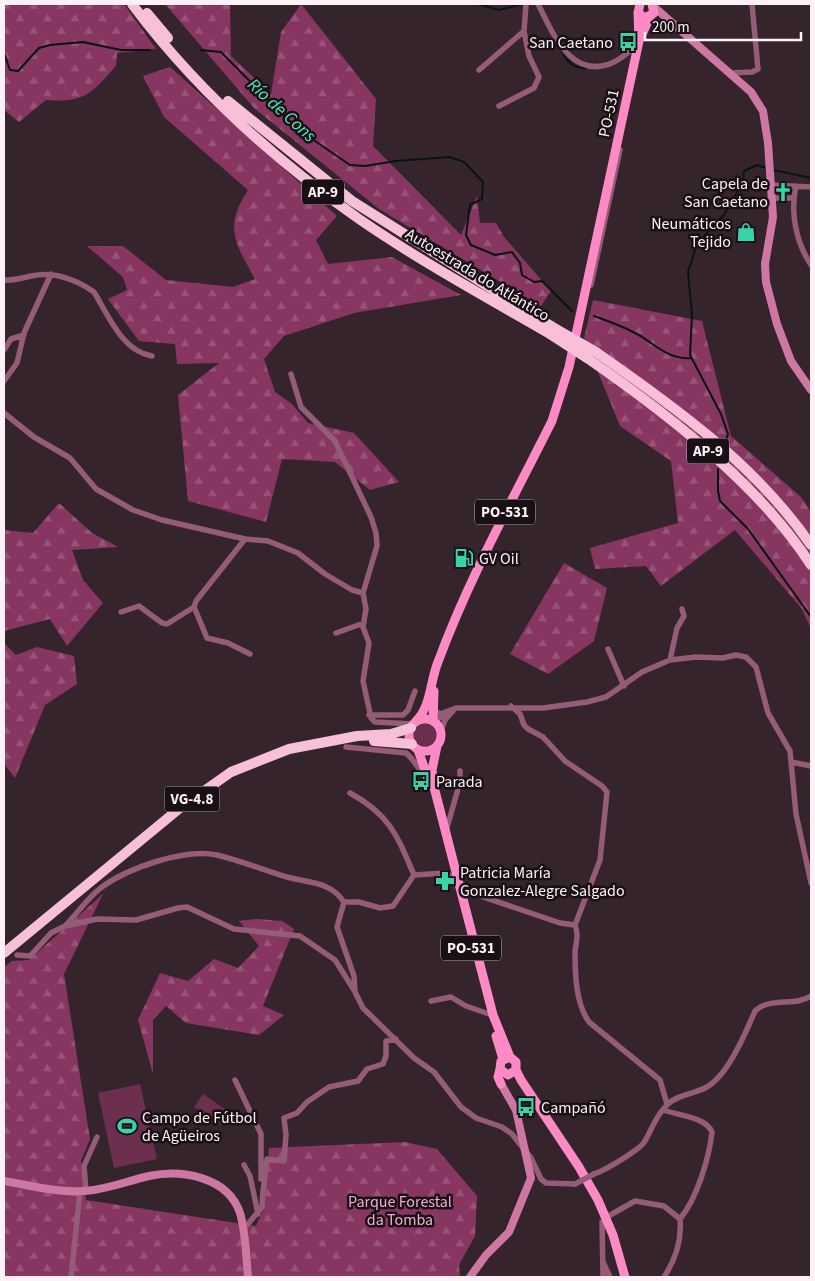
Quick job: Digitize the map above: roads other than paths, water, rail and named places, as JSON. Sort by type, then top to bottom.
[{"type":"highway","name":"Autoestrada do Atlántico","points":[[132,4],[152,30],[213,95],[305,178],[394,242],[551,330]]},
{"type":"highway","name":"Autoestrada do Atlántico","points":[[141,4],[181,53],[216,89],[312,170],[352,201],[551,330],[643,385],[732,456],[768,492],[811,545]]},
{"type":"highway","name":"Autoestrada do Atlántico","points":[[591,355],[698,442],[762,505],[811,565]]},
{"type":"highway","name":"VG-4.8","points":[[4,953],[180,808],[231,772],[289,749],[413,725]]},
{"type":"highway","name":"VG-4.8","points":[[323,743],[396,741],[415,747]]},
{"type":"highway","points":[[4,947],[59,902],[80,890]]},
{"type":"main road","points":[[639,8],[642,17],[648,15]]},
{"type":"main road","name":"PO-531","points":[[625,1277],[604,1220],[580,1178],[509,1072],[516,1062],[506,1058],[496,1036],[451,873],[428,778],[409,734],[413,725],[425,710],[432,676],[463,597],[552,421],[569,367],[639,41],[648,15]]},
{"type":"main road","name":"PO-531","points":[[434,722],[433,709],[439,657]]},
{"type":"main road","points":[[413,725],[425,719],[434,722],[441,731]]},
{"type":"main road","name":"PO-531","points":[[441,731],[441,739],[437,746],[432,770],[441,817],[506,1058]]},
{"type":"main road","points":[[415,747],[426,751],[437,746]]},
{"type":"main road","points":[[501,1084],[498,1077],[509,1072],[506,1058]]},
{"type":"main road","name":"PO-531","points":[[604,1220],[620,1277]]},
{"type":"street","points":[[499,106],[534,88],[538,83],[538,73],[529,56],[524,31],[526,4]]},
{"type":"street","points":[[538,4],[564,50],[575,62],[583,65],[607,64],[615,62],[633,49]]},
{"type":"street","points":[[730,73],[752,72],[758,69],[752,4]]},
{"type":"street","points":[[648,15],[675,27],[730,73],[755,96],[763,112],[767,129],[773,223],[764,267],[767,289],[791,361],[811,390]]},
{"type":"street","name":"PO-531","points":[[578,326],[633,49],[648,15]]},
{"type":"street","name":"PO-531","points":[[578,326],[595,269],[648,15]]},
{"type":"street","points":[[479,70],[524,31]]},
{"type":"street","points":[[771,185],[811,187]]},
{"type":"street","points":[[796,186],[793,198],[798,240],[811,266]]},
{"type":"street","points":[[772,198],[793,198]]},
{"type":"street","points":[[4,280],[51,274],[73,280],[94,292],[128,345],[142,355],[152,356]]},
{"type":"street","points":[[4,381],[17,363],[24,336],[51,274]]},
{"type":"street","points":[[4,350],[11,339],[24,336]]},
{"type":"street","points":[[291,374],[301,407],[335,441],[371,518],[376,533],[377,546],[363,593],[366,609],[364,623],[368,643],[362,681],[369,715],[375,722],[396,728]]},
{"type":"street","points":[[4,413],[34,437],[59,449],[70,458],[96,489],[133,510],[162,520],[245,539],[268,542],[298,553],[325,574],[352,590],[363,593]]},
{"type":"street","points":[[121,612],[139,606],[162,623],[168,624],[194,607],[196,601],[245,539]]},
{"type":"street","points":[[194,607],[208,638],[228,643],[250,654]]},
{"type":"street","points":[[670,660],[677,628],[684,619],[682,609]]},
{"type":"street","points":[[336,633],[364,623]]},
{"type":"street","points":[[608,649],[624,686]]},
{"type":"street","points":[[433,709],[440,714],[456,708],[511,706],[543,708],[587,702],[606,696],[624,686],[642,672],[670,660],[736,656],[752,661],[756,667],[768,713],[790,751],[796,814],[811,883]]},
{"type":"street","points":[[369,715],[403,715],[408,710],[415,691]]},
{"type":"street","points":[[511,706],[520,714],[524,725],[528,729],[543,737],[565,761],[602,786],[607,792],[600,860],[575,925],[578,931],[575,952],[581,1009],[589,1022],[660,1080],[665,1107]]},
{"type":"street","points":[[441,731],[447,716],[456,708]]},
{"type":"street","points":[[434,722],[444,716],[446,712]]},
{"type":"street","points":[[346,747],[406,753],[412,758],[418,771],[428,778]]},
{"type":"street","points":[[791,762],[811,766]]},
{"type":"street","points":[[445,833],[460,782],[460,771]]},
{"type":"street","points":[[350,793],[375,807],[391,827],[414,875]]},
{"type":"street","points":[[441,817],[445,819],[451,816]]},
{"type":"street","points":[[64,926],[101,888],[131,870],[156,860],[215,855],[294,879],[316,883],[334,891],[344,902],[359,902],[380,908],[393,906],[414,875]]},
{"type":"street","points":[[414,875],[451,873]]},
{"type":"street","points":[[462,892],[560,923],[575,925]]},
{"type":"street","points":[[344,902],[337,927],[354,976],[355,992]]},
{"type":"street","points":[[17,955],[30,956],[51,933],[64,926],[98,919],[136,920],[187,907],[234,929],[300,936],[335,960],[363,1008],[414,1058],[434,1072],[460,1107],[476,1118],[507,1130],[527,1153],[541,1179],[546,1183],[575,1184],[610,1168],[644,1144],[665,1107],[706,1088],[716,1081],[741,1043],[755,1011],[772,1002],[811,996]]},
{"type":"street","points":[[431,1001],[451,997],[466,1006],[489,1014]]},
{"type":"street","points":[[242,1225],[248,1224],[262,1207],[267,1159],[271,1158],[279,1162],[284,1161],[286,1135],[284,1118],[297,1113],[307,1102],[329,1087],[358,1081],[367,1070],[383,1064],[386,1056],[386,1040],[396,1039]]},
{"type":"street","points":[[234,1080],[261,1134],[260,1168],[263,1192]]},
{"type":"street","points":[[470,1277],[481,1261],[512,1227],[530,1184],[527,1153],[514,1104],[501,1084]]},
{"type":"street","points":[[665,1107],[698,1120],[709,1126],[712,1132],[699,1183],[688,1210],[680,1219]]},
{"type":"street","points":[[71,1277],[83,1191],[84,1166],[97,1137]]},
{"type":"street","points":[[244,1165],[250,1176],[258,1214]]},
{"type":"street","points":[[4,1181],[83,1191],[162,1174],[191,1176],[218,1186],[229,1195],[240,1213],[248,1277]]},
{"type":"street","points":[[603,1277],[604,1220],[635,1201],[664,1206],[680,1219],[681,1231],[677,1252],[664,1277]]},
{"type":"street","points":[[604,1262],[610,1277]]},
{"type":"waterway","points":[[478,4],[499,10],[523,4]]},
{"type":"waterway","name":"Río de Cons","points":[[4,53],[10,70],[18,71],[39,48],[50,45],[83,42],[121,50],[150,50]]},
{"type":"waterway","name":"Río de Cons","points":[[201,50],[221,52],[296,128],[350,165],[365,166],[396,161],[450,157],[464,162],[483,182],[482,199],[470,205],[466,235],[471,245],[495,255],[512,252],[520,263],[522,275],[534,282],[542,281],[572,311]]},
{"type":"waterway","points":[[562,51],[571,64],[586,68]]},
{"type":"waterway","points":[[725,443],[728,434],[721,414],[690,355],[692,315],[688,272],[697,244],[724,215],[743,182],[744,171],[757,165],[766,168]]},
{"type":"waterway","points":[[773,170],[811,178]]},
{"type":"waterway","name":"Río de Cons","points":[[594,316],[630,330],[668,354],[691,358]]},
{"type":"waterway","points":[[718,469],[720,501],[748,529],[811,617]]},
{"type":"place","name":"San Caetano","points":[[628,42]]},
{"type":"place","name":"Capela de San Caetano","points":[[783,192]]},
{"type":"place","name":"Neumáticos Tejido","points":[[746,232]]},
{"type":"place","name":"GV Oil","points":[[464,558]]},
{"type":"place","name":"Parada","points":[[421,781]]},
{"type":"place","name":"Patricia María Gonzalez-Alegre Salgado","points":[[445,881]]},
{"type":"place","name":"Campañó","points":[[526,1107]]},
{"type":"place","name":"Campo de Fútbol de Agüeiros","points":[[127,1126]]},
{"type":"park label","name":"Parque Forestal da Tomba","points":[[400,1210]]}]
